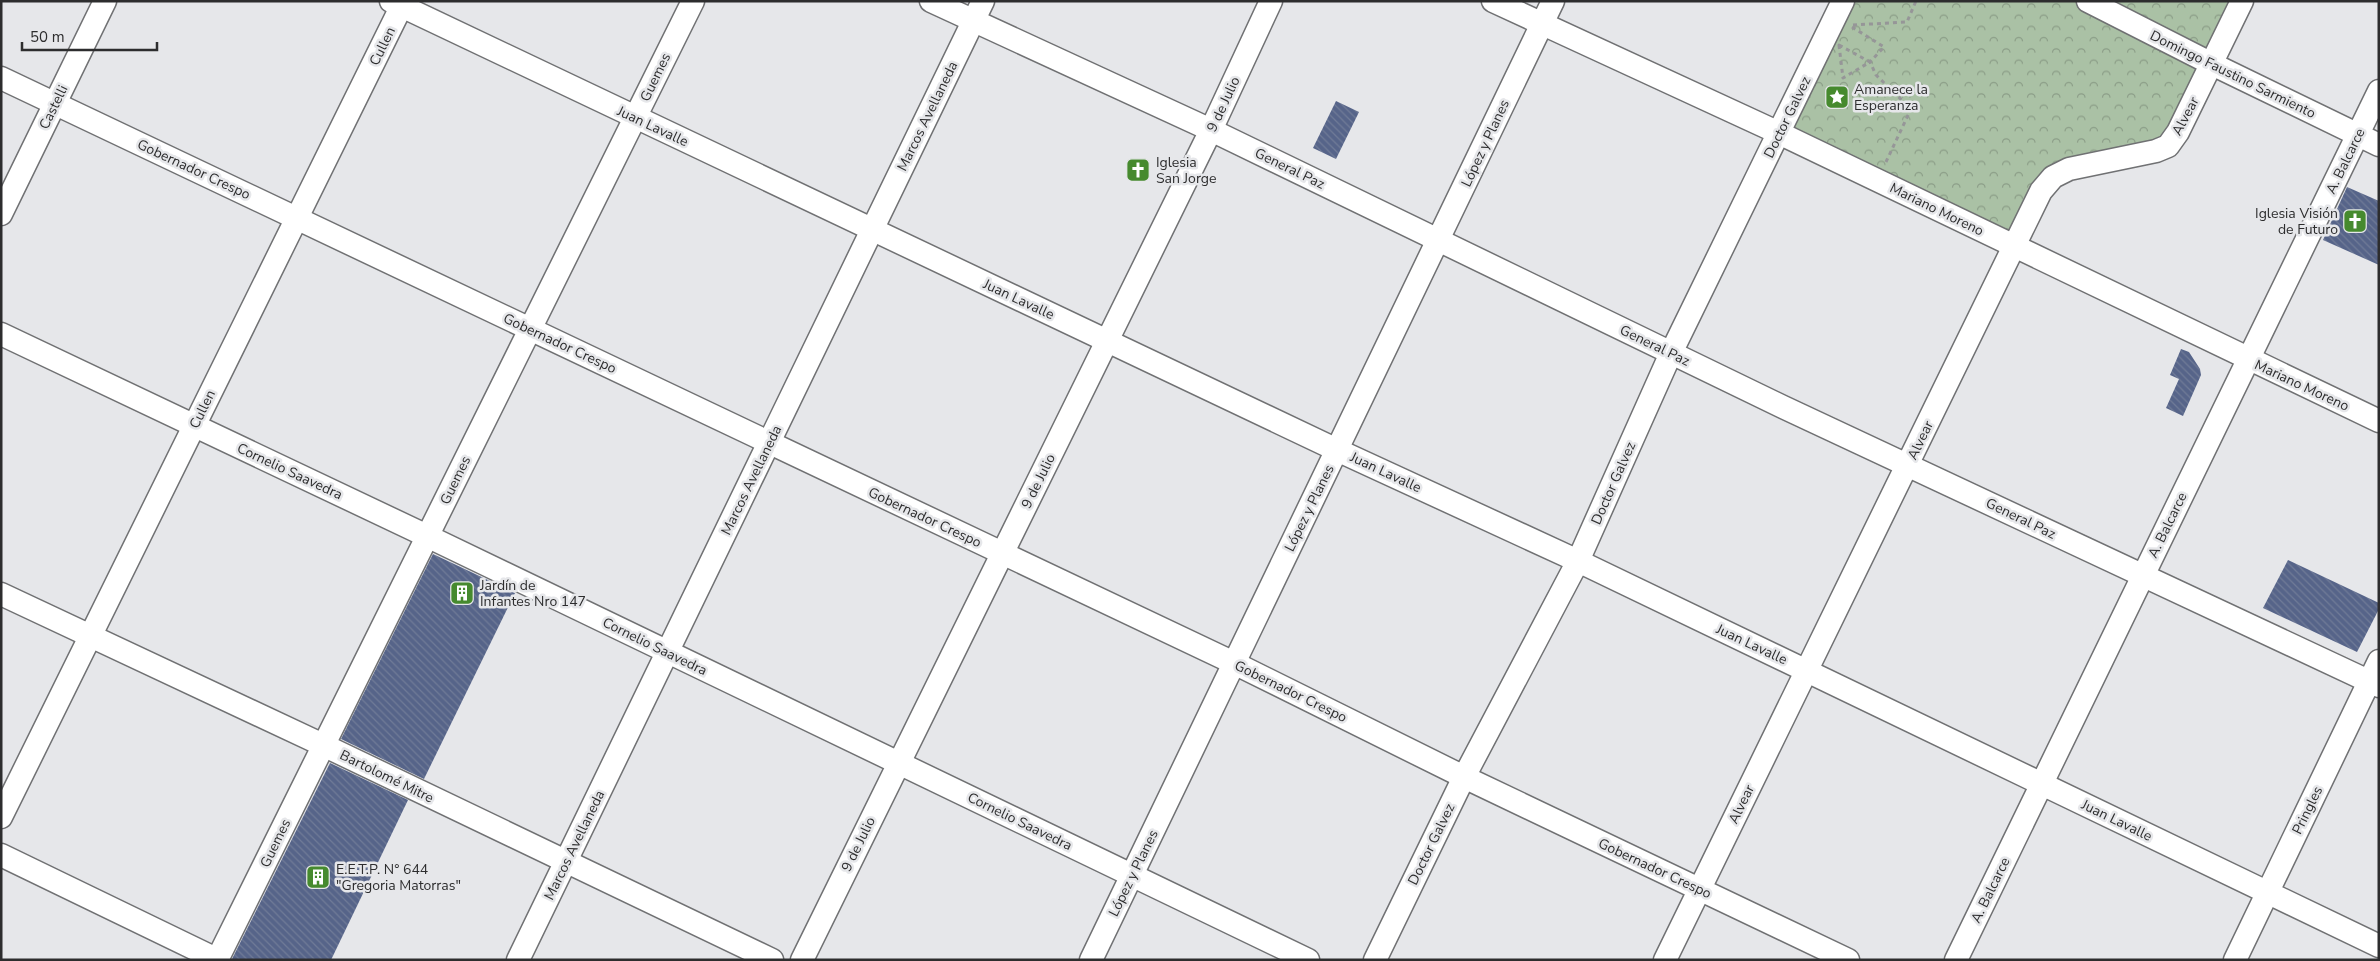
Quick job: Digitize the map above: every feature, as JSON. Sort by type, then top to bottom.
[{"type":"street","name":"Castelli","points":[[1,214],[105,1]]},
{"type":"street","name":"Guemes","points":[[217,960],[693,1]]},
{"type":"street","name":"General Paz","points":[[931,1],[1211,130],[1671,353],[1908,464],[2142,577],[2374,684]]},
{"type":"street","name":"Marcos Avellaneda","points":[[518,960],[983,1]]},
{"type":"street","name":"9 de Julio","points":[[802,960],[1211,130],[1270,1]]},
{"type":"street","name":"Mariano Moreno","points":[[1493,1],[1779,132],[2014,247],[2379,421]]},
{"type":"street","name":"López y Planes","points":[[1091,960],[1439,240],[1552,1]]},
{"type":"street","name":"Doctor Galvez","points":[[1375,960],[1464,777],[1578,561],[1671,353],[1843,1]]},
{"type":"street","name":"Domingo Faustino Sarmiento","points":[[2088,1],[2379,145]]},
{"type":"street","name":"Alvear","points":[[1665,960],[2041,190],[2053,177],[2069,169],[2156,151],[2168,146],[2178,132],[2242,1]]},
{"type":"street","name":"Juan Lavalle","points":[[399,3],[872,230],[1807,670],[2379,946]]},
{"type":"street","name":"Cullen","points":[[1,818],[296,218],[399,3]]},
{"type":"street","name":"Gobernador Crespo","points":[[1,78],[1234,663],[1464,777],[1848,960]]},
{"type":"street","name":"A. Balcarce","points":[[1956,960],[2379,91]]},
{"type":"street","name":"Cornelio Saavedra","points":[[1,334],[899,762],[1308,960]]},
{"type":"street","name":"Bartolomé Mitre","points":[[1,594],[323,745],[772,960]]},
{"type":"street","name":"Pringles","points":[[2235,960],[2267,892],[2374,684],[2379,661]]},
{"type":"street","points":[[1,855],[217,960]]},
{"type":"path","points":[[1877,180],[1911,109],[1876,75],[1870,62],[1839,44],[1843,78],[1870,62],[1884,47],[1848,25],[1907,22],[1916,1]]},
{"type":"green space","points":[[1843,1],[2242,1],[2178,132],[2069,169],[2014,247],[1779,133]]},
{"type":"building","points":[[1336,101],[1359,112],[1336,159],[1313,148]]},
{"type":"building","name":"Iglesia Visión de Futuro","points":[[2347,187],[2379,201],[2379,265],[2323,240]]},
{"type":"building","points":[[2181,349],[2189,352],[2200,369],[2201,375],[2183,416],[2166,408],[2179,379],[2170,375]]},
{"type":"building","points":[[433,554],[515,593],[424,779],[341,739]]},
{"type":"building","points":[[2288,560],[2379,603],[2379,609],[2357,652],[2263,608]]},
{"type":"building","name":"E.E.T.P. N° 644 \"Gregoria Matorras\"","points":[[330,763],[408,800],[331,960],[232,959]]},
{"type":"place","name":"Amanece la Esperanza","points":[[1837,97]]},
{"type":"place","name":"Iglesia San Jorge","points":[[1138,170]]},
{"type":"place","name":"Iglesia Visión de Futuro","points":[[2355,221]]},
{"type":"place","name":"Jardín de Infantes Nro 147","points":[[462,593]]},
{"type":"place","name":"E.E.T.P. N° 644 \"Gregoria Matorras\"","points":[[318,877]]}]
